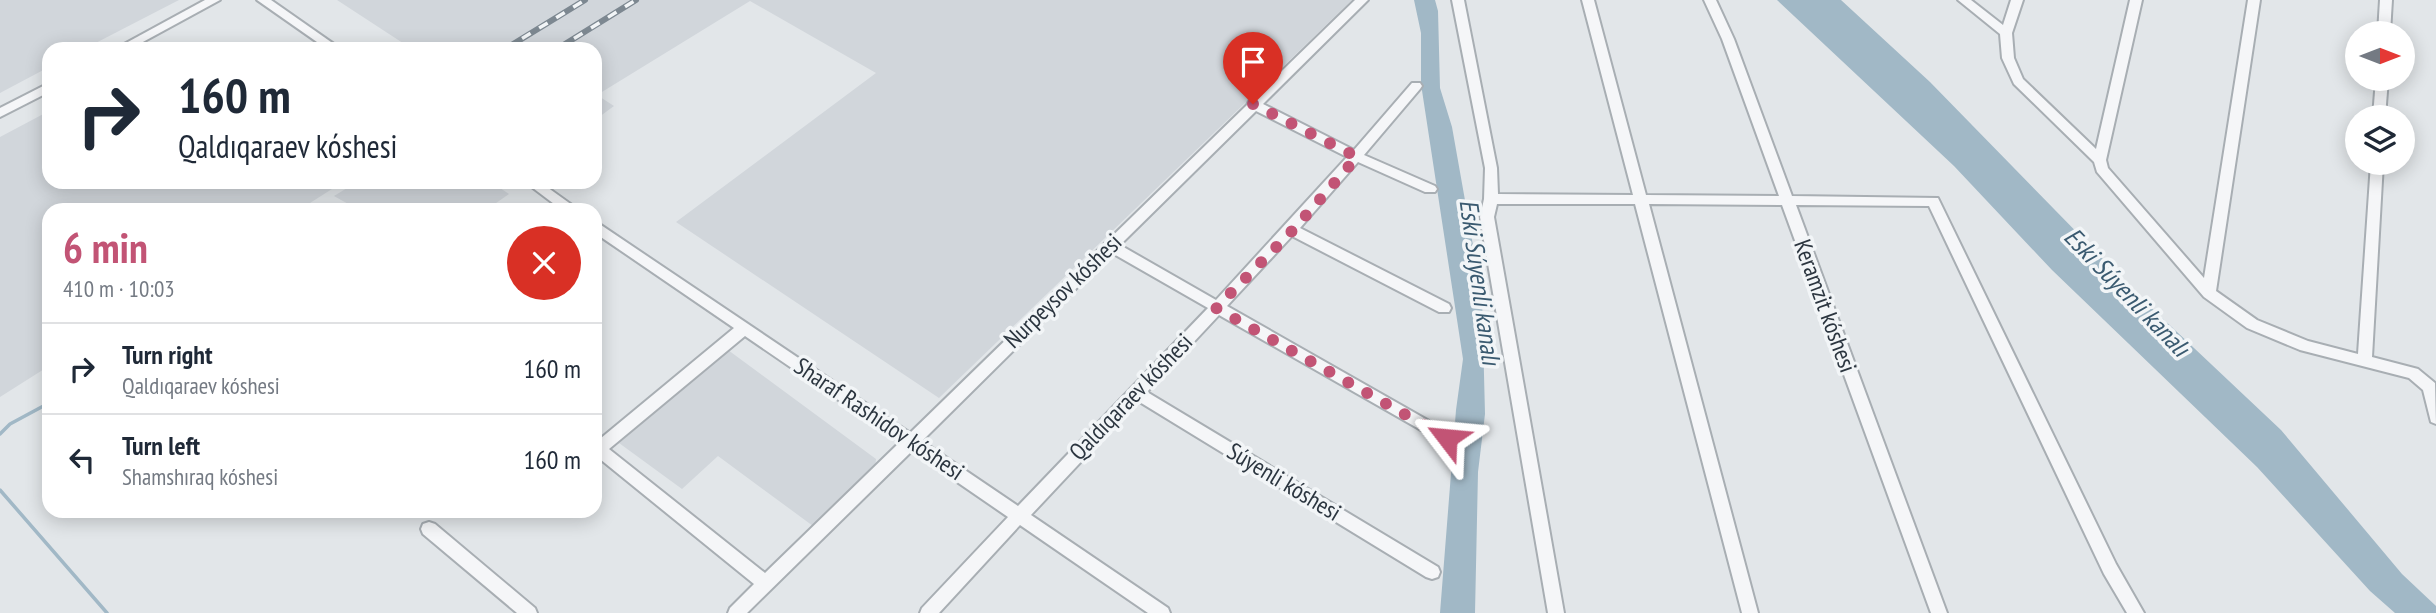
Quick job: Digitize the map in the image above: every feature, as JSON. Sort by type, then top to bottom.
[{"type":"street","points":[[134,42],[214,0]]},
{"type":"street","points":[[263,0],[325,42]]},
{"type":"street","name":"Nurpeysov kóshesi","points":[[736,613],[1362,0]]},
{"type":"street","points":[[1458,0],[1491,168],[1491,199],[1487,217],[1556,613]]},
{"type":"street","points":[[1588,0],[1750,613]]},
{"type":"street","name":"Keramzit kóshesi","points":[[1710,0],[1728,39],[1939,613]]},
{"type":"street","points":[[1964,0],[2006,33]]},
{"type":"street","points":[[2017,0],[2006,33],[2008,58],[2018,81],[2100,160]]},
{"type":"street","points":[[2136,0],[2100,160],[2102,169],[2209,293],[2252,324],[2305,346],[2413,373],[2430,387],[2436,418]]},
{"type":"street","points":[[2209,293],[2254,0]]},
{"type":"street","points":[[2385,21],[2386,0]]},
{"type":"street","name":"Qaldıqaraev kóshesi","points":[[928,613],[1018,514],[1293,230],[1416,86]]},
{"type":"street","points":[[0,113],[42,91]]},
{"type":"street","points":[[1253,104],[1357,157],[1430,190]]},
{"type":"street","points":[[2365,360],[2375,175]]},
{"type":"street","points":[[541,189],[562,203]]},
{"type":"street","points":[[1491,199],[1933,201],[2109,569],[2136,613]]},
{"type":"street","points":[[1293,230],[1444,308]]},
{"type":"street","name":"Sharaf Rashidov kóshesi","points":[[602,231],[1163,613]]},
{"type":"street","points":[[1110,246],[1447,438]]},
{"type":"street","points":[[602,446],[744,328]]},
{"type":"street","name":"Súyenli kóshesi","points":[[1135,392],[1432,572]]},
{"type":"street","points":[[602,452],[765,583]]},
{"type":"street","points":[[429,529],[529,613]]},
{"type":"shaded area","points":[[0,0],[179,0],[98,42],[42,42],[42,71],[0,93]]},
{"type":"shaded area","points":[[337,0],[1352,0],[939,398],[676,222],[876,73],[750,1],[602,92],[602,42],[401,42]]},
{"type":"shaded area","points":[[602,98],[614,106],[602,115]]},
{"type":"shaded area","points":[[42,115],[42,189],[332,189],[310,203],[42,203],[42,370],[0,397],[0,137]]},
{"type":"shaded area","points":[[346,189],[502,189],[509,194],[496,203],[346,203],[334,196]]},
{"type":"shaded area","points":[[728,350],[876,459],[875,469],[813,526],[718,456],[682,489],[619,443]]},
{"type":"water","points":[[1414,0],[1435,0],[1438,11],[1440,88],[1452,127],[1482,296],[1485,414],[1478,472],[1475,613],[1440,613],[1456,410],[1463,359],[1421,84],[1421,33]]},
{"type":"water","name":"Eski Súyenli kanalı","points":[[1777,0],[1841,0],[1930,82],[2142,299],[2281,430],[2402,574],[2436,606],[2436,613],[2395,613],[2370,591],[2257,467],[2052,270],[1954,166]]},
{"type":"waterway","points":[[0,434],[10,424],[42,407]]},
{"type":"waterway","points":[[0,490],[107,613]]},
{"type":"railway","points":[[516,42],[585,0]]},
{"type":"railway","points":[[568,42],[636,0]]},
{"type":"route","points":[[1253,104],[1357,157],[1293,230],[1216,308],[1447,438]]}]
